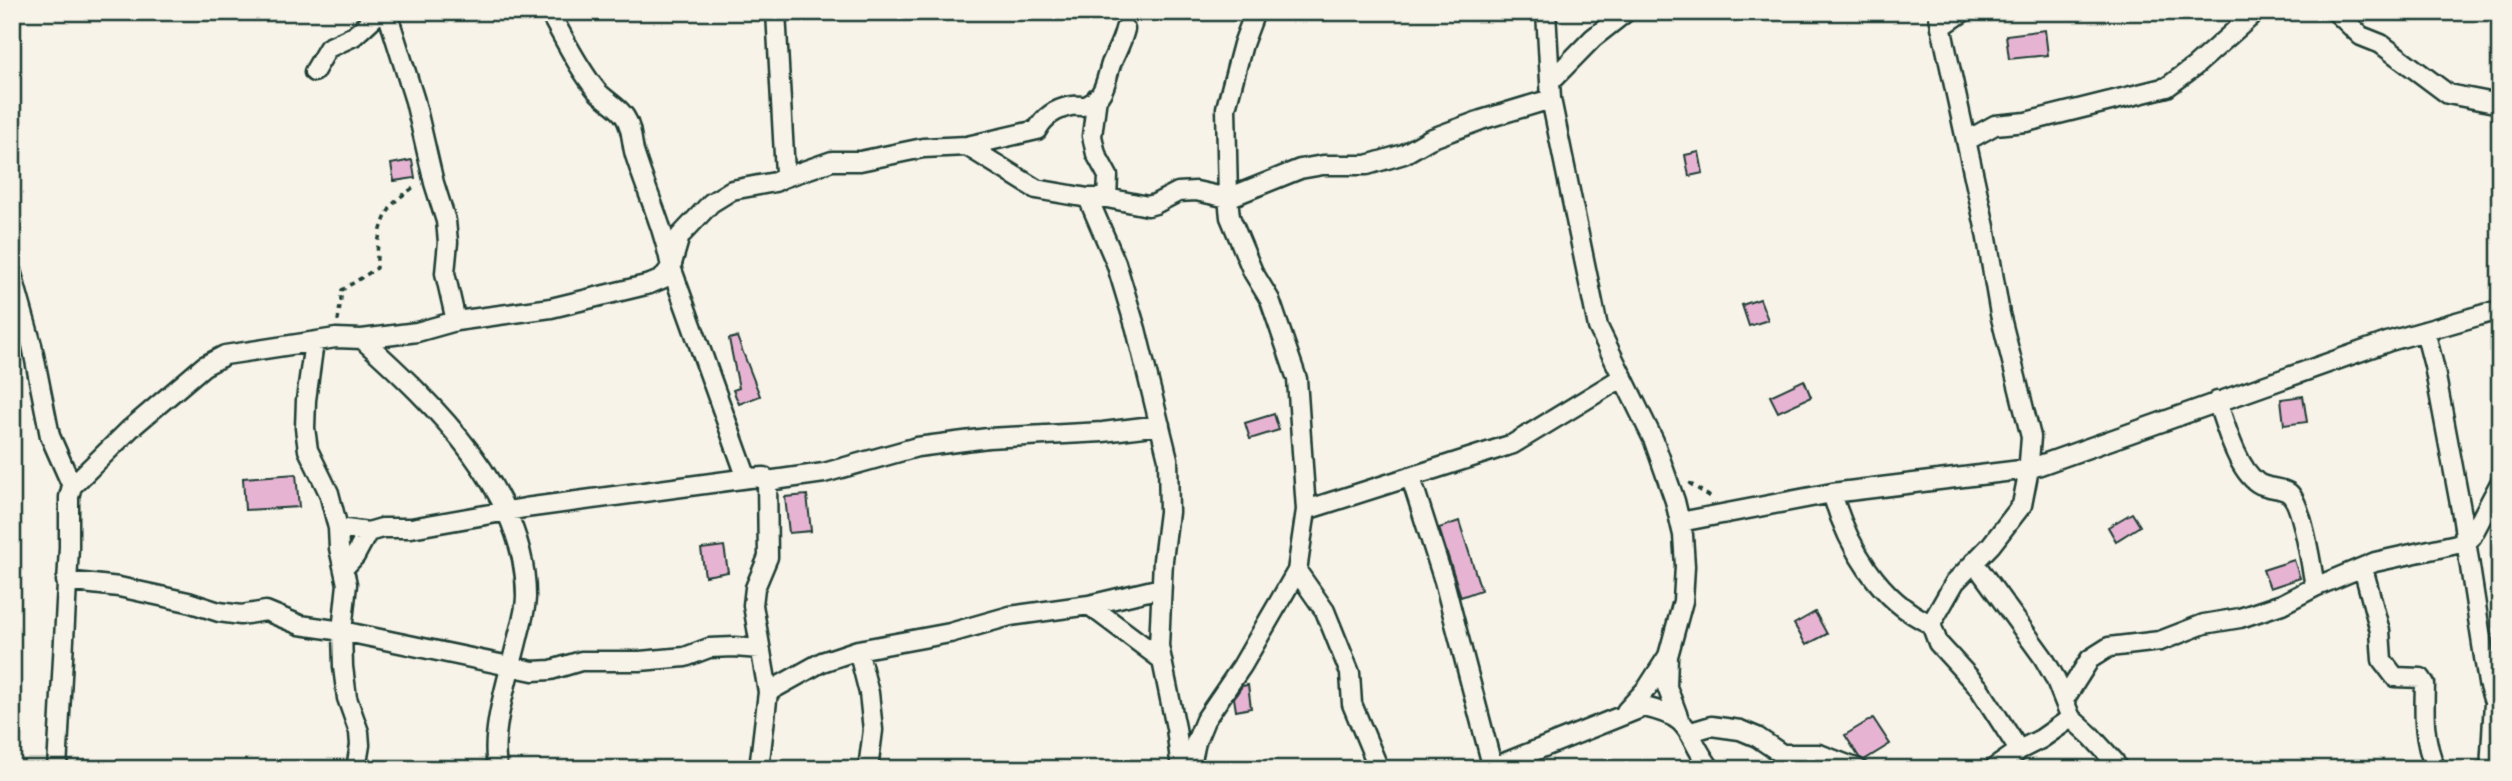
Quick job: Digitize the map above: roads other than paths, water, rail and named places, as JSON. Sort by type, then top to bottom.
[{"type":"street","points":[[314,72],[328,48],[354,36],[380,12]]},
{"type":"street","points":[[387,12],[415,101],[446,222],[448,242],[445,273],[456,321]]},
{"type":"street","points":[[549,12],[588,79],[607,102],[627,118],[635,156],[648,188],[650,203],[664,233],[671,267],[749,478]]},
{"type":"street","points":[[776,12],[785,173],[783,178]]},
{"type":"street","points":[[1184,769],[1192,760],[1205,720],[1242,666],[1297,571],[1307,510],[1297,379],[1270,300],[1253,272],[1230,217],[1228,198],[1226,108],[1243,44],[1255,12]]},
{"type":"street","points":[[1546,12],[1551,90],[1598,327],[1654,441],[1680,523],[1685,566],[1683,601],[1668,656],[1667,687],[1700,755],[1711,769]]},
{"type":"street","points":[[967,146],[1036,189],[1148,206],[1178,192],[1196,191],[1228,198],[1300,169],[1367,164],[1404,154],[1430,139],[1551,90],[1593,37],[1625,12]]},
{"type":"street","points":[[1931,624],[1955,582],[1991,545],[2022,505],[2032,437],[2000,314],[1985,227],[1939,19],[1963,12]]},
{"type":"street","points":[[1966,141],[1995,125],[2026,122],[2167,87],[2194,67],[2256,12]]},
{"type":"street","points":[[2336,12],[2361,36],[2381,44],[2448,94],[2500,104]]},
{"type":"street","points":[[57,769],[69,498],[72,486],[130,429],[213,359],[336,338],[362,339],[417,332],[456,321],[551,308],[636,288],[662,279],[671,267],[680,236],[711,202],[732,190],[775,182],[832,161],[860,161],[923,148],[967,146],[1037,130],[1042,121],[1055,111],[1069,106],[1087,105],[1097,97],[1107,82],[1125,29]]},
{"type":"street","points":[[1097,97],[1092,136],[1096,154],[1108,176],[1107,198]]},
{"type":"street","points":[[1088,198],[1116,263],[1136,329],[1168,459],[1169,512],[1161,588],[1159,646],[1184,769]]},
{"type":"street","points":[[12,274],[32,345],[50,436],[72,486]]},
{"type":"street","points":[[1680,523],[1832,493],[2029,468],[2425,331],[2488,313],[2500,313]]},
{"type":"street","points":[[2425,331],[2434,366],[2466,542],[2488,683],[2497,705],[2490,769]]},
{"type":"street","points":[[362,339],[402,374],[472,451],[514,529],[526,597],[498,724],[495,756],[498,769]]},
{"type":"street","points":[[314,342],[306,400],[306,439],[308,450],[329,493],[347,584],[342,631],[347,698],[359,732],[356,769]]},
{"type":"street","points":[[1307,510],[1513,444],[1623,377]]},
{"type":"street","points":[[2217,401],[2245,468],[2259,483],[2289,493],[2298,506],[2315,587]]},
{"type":"street","points":[[767,481],[824,473],[917,447],[988,438],[1103,432],[1160,425]]},
{"type":"street","points":[[338,528],[368,532],[448,523],[505,511],[764,477],[767,481],[768,556],[755,588],[753,605],[768,692],[759,769]]},
{"type":"street","points":[[1411,478],[1444,580],[1492,768],[1644,707],[1661,711],[1685,725],[1740,730],[1757,737],[1782,754],[1804,761],[1819,754],[1858,769]]},
{"type":"street","points":[[2064,700],[2090,659],[2109,647],[2160,641],[2204,624],[2240,618],[2282,604],[2375,562],[2466,542],[2472,536],[2500,483]]},
{"type":"street","points":[[1832,493],[1838,514],[1863,565],[1913,616],[1931,624],[1938,643],[1979,688],[2017,751]]},
{"type":"street","points":[[344,568],[355,556],[368,532]]},
{"type":"street","points":[[1974,562],[2043,657],[2071,718],[2091,736],[2118,769]]},
{"type":"street","points":[[2363,568],[2380,631],[2382,660],[2395,677],[2421,678],[2425,684],[2426,736],[2429,752],[2437,769]]},
{"type":"street","points":[[1297,571],[1325,611],[1350,673],[1352,704],[1379,769]]},
{"type":"street","points":[[66,582],[119,587],[188,602],[219,612],[241,615],[266,611],[300,625],[342,631],[511,667],[542,670],[581,661],[629,662],[685,657],[709,648],[760,649]]},
{"type":"street","points":[[768,692],[822,662],[858,650],[950,633],[1010,616],[1089,605],[1161,588]]},
{"type":"street","points":[[1089,605],[1161,659]]},
{"type":"street","points":[[858,650],[869,693],[873,730],[868,769]]},
{"type":"street","points":[[1624,713],[1648,687],[1668,656]]},
{"type":"street","points":[[1993,769],[2071,718]]}]
